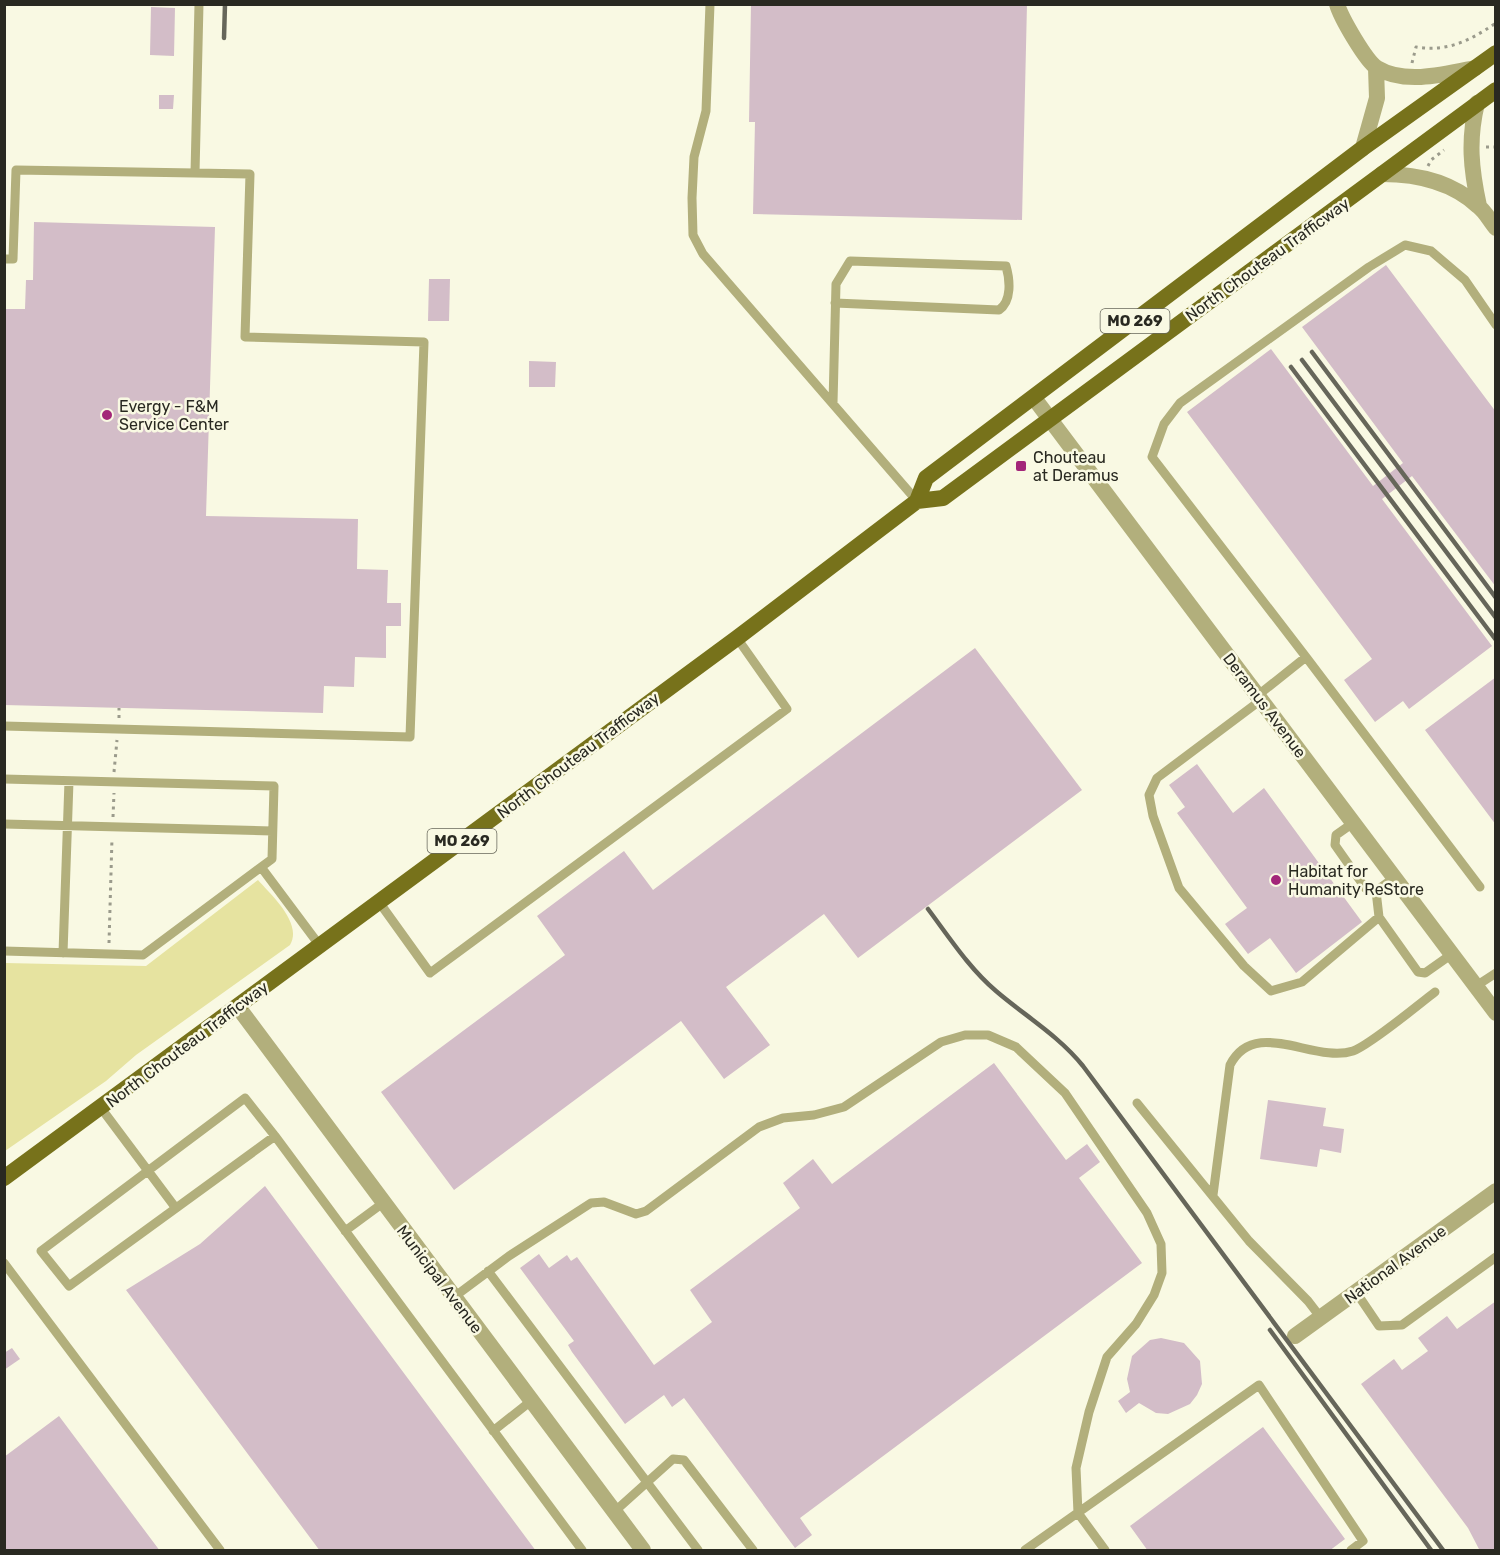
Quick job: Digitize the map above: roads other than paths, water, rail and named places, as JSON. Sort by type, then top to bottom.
[{"type":"main road","name":"North Chouteau Trafficway","points":[[4,1178],[737,638],[916,501],[926,478],[1363,148],[1496,53]]},
{"type":"main road","name":"North Chouteau Trafficway","points":[[916,501],[943,498],[1496,90]]},
{"type":"street","points":[[1336,4],[1347,27],[1376,68],[1377,98],[1363,148]]},
{"type":"street","name":"North Chouteau Trafficway","points":[[1376,68],[1406,76],[1422,76],[1475,68]]},
{"type":"street","points":[[1477,103],[1470,141],[1470,167],[1479,206]]},
{"type":"street","points":[[1382,174],[1423,176],[1479,206],[1496,228]]},
{"type":"street","name":"Deramus Avenue","points":[[1034,398],[1496,1013]]},
{"type":"street","name":"Municipal Avenue","points":[[238,1007],[643,1551]]},
{"type":"street","name":"National Avenue","points":[[1295,1336],[1496,1191]]},
{"type":"lane","points":[[195,173],[199,4]]},
{"type":"lane","points":[[710,4],[706,111],[694,157],[693,235],[703,254],[916,501]]},
{"type":"lane","points":[[4,259],[13,259],[16,170],[250,174],[245,337],[424,342],[411,737],[4,726]]},
{"type":"lane","points":[[1480,887],[1152,457],[1164,424],[1180,403],[1369,267],[1405,244],[1431,251],[1465,280],[1496,325]]},
{"type":"lane","points":[[833,403],[835,303],[836,284],[850,261],[1006,266],[1008,273],[1006,305],[999,310],[835,303]]},
{"type":"lane","points":[[380,902],[430,973],[759,731],[788,709],[737,638]]},
{"type":"lane","points":[[1306,657],[1259,698],[1156,778],[1149,795],[1154,816],[1179,888],[1244,966],[1271,991],[1302,982],[1379,917]]},
{"type":"lane","points":[[4,779],[274,786],[272,860],[143,955],[4,951]]},
{"type":"lane","points":[[63,953],[69,781]]},
{"type":"lane","points":[[1353,823],[1336,835],[1335,845],[1371,890],[1379,917],[1418,972],[1425,973],[1452,954]]},
{"type":"lane","points":[[4,824],[272,831]]},
{"type":"lane","points":[[261,867],[320,946]]},
{"type":"lane","points":[[1371,890],[1394,878]]},
{"type":"lane","points":[[1476,986],[1496,973]]},
{"type":"lane","points":[[1213,1195],[1230,1065],[1237,1051],[1248,1044],[1262,1042],[1335,1052],[1355,1050],[1436,992]]},
{"type":"lane","points":[[454,1298],[488,1271],[591,1203],[604,1202],[636,1214],[646,1211],[759,1127],[783,1118],[814,1115],[844,1107],[941,1042],[965,1035],[988,1035],[1016,1047],[1065,1093],[1147,1213],[1161,1244],[1162,1273],[1154,1295],[1136,1324],[1107,1357],[1089,1412],[1076,1468],[1078,1513],[1105,1551]]},
{"type":"lane","points":[[275,1136],[69,1286],[41,1251],[245,1098],[275,1136],[582,1551]]},
{"type":"lane","points":[[1137,1103],[1249,1241],[1308,1301],[1321,1318]]},
{"type":"lane","points":[[101,1108],[176,1207]]},
{"type":"lane","points":[[345,1231],[383,1203]]},
{"type":"lane","points":[[1356,1292],[1380,1326],[1402,1325],[1496,1257]]},
{"type":"lane","points":[[4,1263],[220,1551]]},
{"type":"lane","points":[[488,1271],[698,1551]]},
{"type":"lane","points":[[1025,1551],[1259,1385],[1363,1541],[1352,1551]]},
{"type":"lane","points":[[493,1431],[531,1401]]},
{"type":"lane","points":[[614,1512],[673,1459],[684,1460],[752,1550]]},
{"type":"railway","points":[[224,38],[225,4]]},
{"type":"railway","points":[[1312,352],[1496,598]]},
{"type":"railway","points":[[1302,360],[1496,618]]},
{"type":"railway","points":[[1291,367],[1496,640]]},
{"type":"railway","points":[[928,909],[986,982],[1052,1035],[1083,1066],[1443,1550]]},
{"type":"railway","points":[[1270,1330],[1431,1550]]},
{"type":"place","name":"Evergy - F&M Service Center","points":[[107,415]]},
{"type":"place","name":"Chouteau at Deramus","points":[[1021,466]]},
{"type":"place","name":"Habitat for Humanity ReStore","points":[[1276,880]]}]
